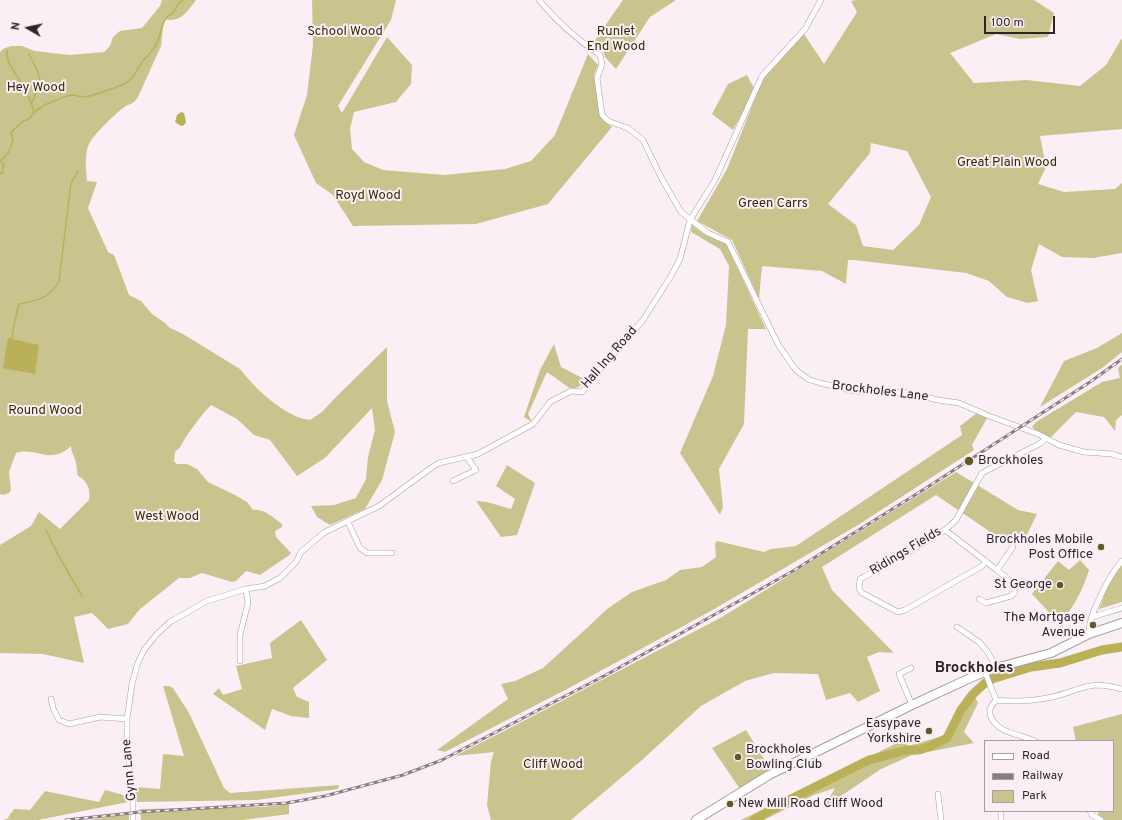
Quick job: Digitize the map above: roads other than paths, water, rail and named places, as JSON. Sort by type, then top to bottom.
[{"type":"main road","points":[[696,820],[769,775],[912,704],[986,674],[997,668],[1051,653],[1088,634],[1122,623]]},
{"type":"street","name":"Brockholes Lane","points":[[538,0],[580,41],[600,55],[602,64],[597,78],[602,115],[608,121],[628,128],[643,140],[662,179],[681,212],[708,233],[728,242],[778,346],[796,370],[808,379],[854,391],[909,392],[938,400],[959,403],[989,416],[1011,423],[1059,445],[1084,452],[1122,456]]},
{"type":"street","name":"Hall Ing Road","points":[[246,589],[265,586],[280,578],[296,562],[301,552],[325,532],[379,506],[431,468],[439,464],[478,454],[533,424],[550,402],[570,391],[582,392],[584,390],[593,377],[643,320],[672,276],[680,259],[690,220],[715,180],[762,76],[805,29],[821,0]]},
{"type":"street","name":"Ridings Fields","points":[[986,561],[982,566],[905,610],[898,612],[862,593],[859,588],[860,580],[864,577],[945,530],[956,520],[982,473],[1041,443],[1046,438]]},
{"type":"street","points":[[453,481],[476,470],[467,457]]},
{"type":"street","points":[[348,522],[363,552],[392,553]]},
{"type":"street","points":[[945,530],[1015,585],[1015,592],[1011,596],[990,603],[986,603],[979,599]]},
{"type":"street","points":[[997,570],[1013,547]]},
{"type":"street","points":[[1088,634],[1088,627],[1107,582],[1113,571],[1122,560]]},
{"type":"street","points":[[240,661],[240,635],[248,603],[246,589]]},
{"type":"street","name":"Gynn Lane","points":[[133,820],[133,794],[127,745],[127,719],[132,684],[137,665],[144,650],[157,634],[170,622],[207,601],[246,589]]},
{"type":"street","points":[[1092,617],[1122,608]]},
{"type":"street","points":[[957,628],[979,642],[987,651],[997,668]]},
{"type":"street","points":[[911,668],[899,674],[912,704]]},
{"type":"street","points":[[986,674],[996,700]]},
{"type":"street","points":[[1032,740],[997,727],[990,715],[992,704],[996,700],[1018,701],[1051,697],[1078,688],[1096,685],[1105,685],[1122,689]]},
{"type":"street","points":[[51,699],[53,708],[59,720],[68,724],[100,718],[127,719]]},
{"type":"street","points":[[938,794],[941,820]]},
{"type":"street","points":[[1090,812],[1092,815],[1101,820]]},
{"type":"waterway","points":[[0,173],[2,174],[4,164],[1,160],[9,152],[13,140],[11,132],[22,122],[30,118],[41,107],[63,97],[72,95],[84,97],[94,95],[130,80],[156,45],[163,23],[183,0]]},
{"type":"waterway","points":[[7,50],[10,66],[25,89],[34,112]]},
{"type":"waterway","points":[[29,54],[40,80],[31,103]]},
{"type":"waterway","points":[[12,339],[19,304],[42,298],[51,292],[59,281],[71,183],[78,171]]},
{"type":"waterway","points":[[46,530],[57,553],[82,596]]},
{"type":"waterway","points":[[754,820],[779,805],[869,760],[907,750],[919,750],[947,738],[961,710],[973,694],[992,679],[1031,667],[1060,663],[1102,650],[1122,647]]},
{"type":"railway","points":[[66,820],[140,812],[287,803],[325,796],[403,775],[442,760],[604,676],[793,571],[923,490],[1090,382],[1122,359]]},
{"type":"place","name":"Brockholes","points":[[969,461]]},
{"type":"place","name":"Brockholes Mobile Post Office","points":[[1101,547]]},
{"type":"place","name":"St George","points":[[1060,585]]},
{"type":"place","name":"The Mortgage Avenue","points":[[1093,625]]},
{"type":"place","name":"Easypave Yorkshire","points":[[929,731]]},
{"type":"place","name":"Brockholes Bowling Club","points":[[738,757]]},
{"type":"place","name":"New Mill Road Cliff Wood","points":[[730,804]]},
{"type":"district","name":"Brockholes","points":[[974,669]]},
{"type":"park label","name":"School Wood","points":[[345,32]]},
{"type":"park label","name":"Runlet End Wood","points":[[616,40]]},
{"type":"park label","name":"Hey Wood","points":[[36,88]]},
{"type":"park label","name":"Great Plain Wood","points":[[1007,163]]},
{"type":"park label","name":"Royd Wood","points":[[368,196]]},
{"type":"park label","name":"Green Carrs","points":[[773,204]]},
{"type":"park label","name":"Round Wood","points":[[45,411]]},
{"type":"park label","name":"West Wood","points":[[167,517]]},
{"type":"park label","name":"Cliff Wood","points":[[553,765]]}]
